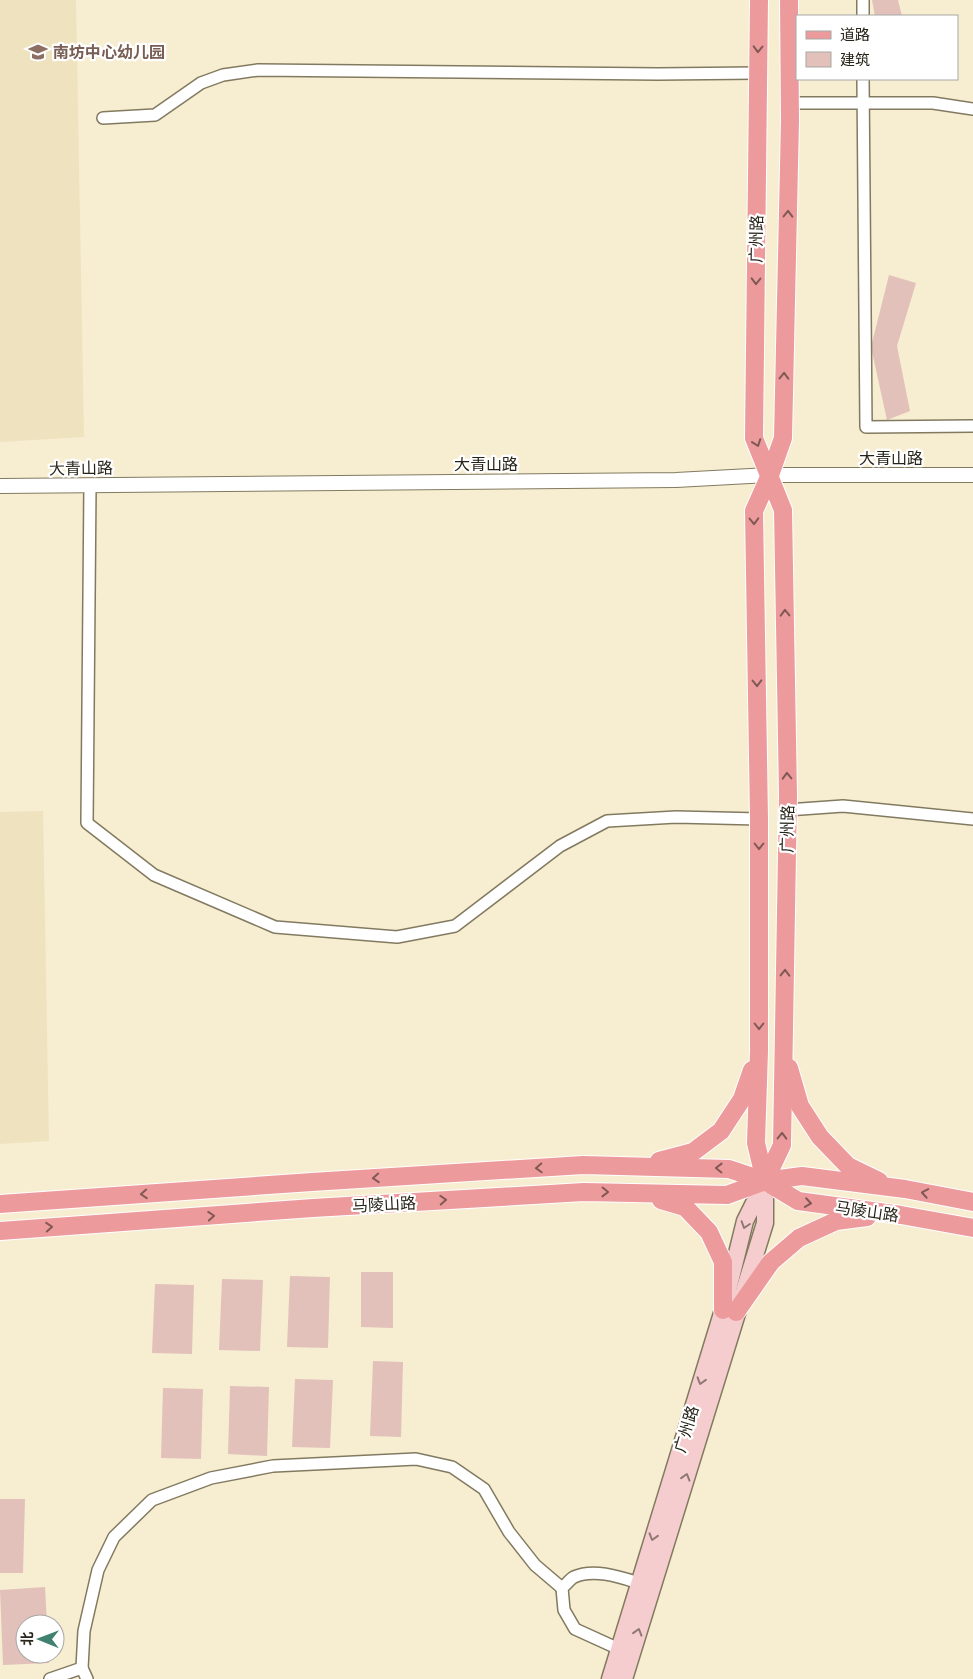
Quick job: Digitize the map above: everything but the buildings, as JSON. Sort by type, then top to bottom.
[{"type":"main road","name":"广州路","points":[[624,1679],[730,1311],[746,1221],[782,1145],[787,810],[783,510],[754,438],[758,0]]},
{"type":"main road","name":"广州路","points":[[765,1181],[756,1143],[759,1051],[759,819],[754,511],[770,475],[783,438],[790,103],[789,0]]},
{"type":"main road","points":[[640,1166],[693,1152],[721,1130],[742,1100],[759,1051]]},
{"type":"main road","points":[[784,1051],[800,1106],[820,1138],[848,1166],[890,1187]]},
{"type":"main road","name":"马陵山路","points":[[0,1204],[303,1182],[583,1165],[640,1166],[729,1169],[765,1181],[798,1202],[891,1214],[973,1228]]},
{"type":"main road","name":"马陵山路","points":[[0,1231],[584,1192],[727,1195],[765,1181],[802,1176],[890,1187],[973,1202]]},
{"type":"main road","points":[[632,1193],[685,1207],[710,1232],[723,1262],[730,1311]]},
{"type":"main road","points":[[730,1311],[771,1262],[799,1238],[836,1221],[891,1214]]},
{"type":"main road","name":"广州路","points":[[610,1679],[639,1583],[730,1311]]},
{"type":"street","points":[[863,15],[864,0]]},
{"type":"street","points":[[103,118],[155,115],[201,83],[223,75],[258,70],[648,74],[758,73]]},
{"type":"street","points":[[863,80],[866,427],[973,426]]},
{"type":"street","points":[[790,103],[933,103],[973,108]]},
{"type":"street","name":"大青山路","points":[[0,486],[676,480],[770,475],[973,475]]},
{"type":"street","points":[[90,485],[87,823],[154,875],[275,927],[398,937],[455,926],[560,846],[607,821],[676,817],[759,819]]},
{"type":"street","points":[[787,810],[843,806],[973,819]]},
{"type":"street","points":[[50,1679],[85,1674],[84,1631],[98,1570],[114,1537],[152,1500],[211,1478],[273,1466],[416,1459],[452,1468],[484,1488],[509,1532],[535,1565],[562,1588],[564,1610],[575,1629],[619,1649]]},
{"type":"street","points":[[562,1588],[574,1578],[596,1573],[616,1576],[639,1583]]},
{"type":"shaded area","points":[[0,0],[76,0],[84,437],[0,442]]},
{"type":"shaded area","points":[[43,811],[49,1141],[0,1144],[0,812]]},
{"type":"place","name":"南坊中心幼儿园","points":[[38,52]]}]
